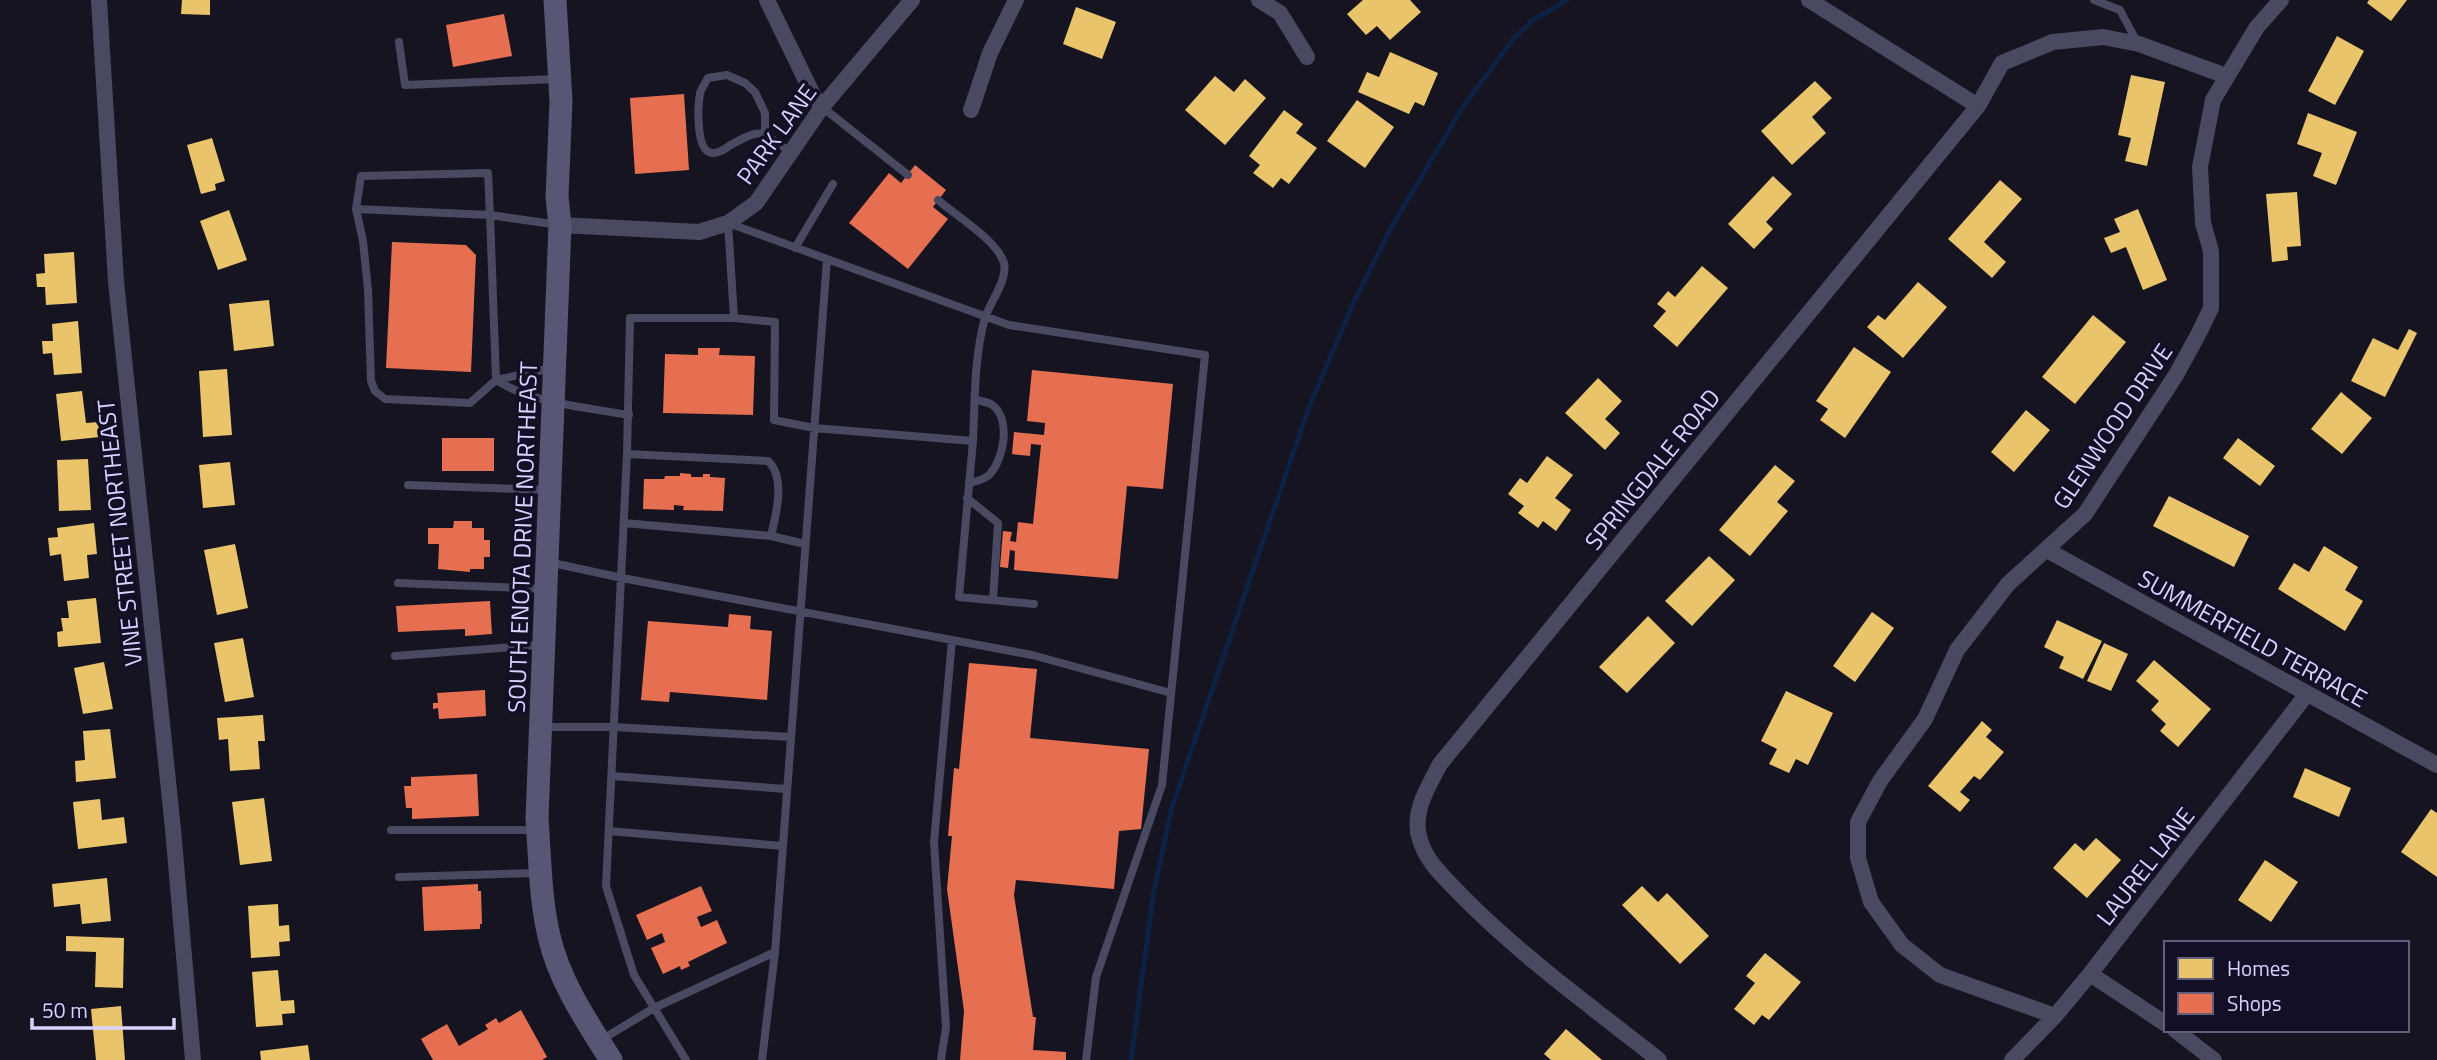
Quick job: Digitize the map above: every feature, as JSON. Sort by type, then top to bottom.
[{"type":"main road","name":"SOUTH ENOTA DRIVE NORTHEAST","points":[[555,0],[560,79],[557,197],[559,225],[538,830],[549,938],[586,1022],[606,1054]]},
{"type":"street","name":"VINE STREET NORTHEAST","points":[[99,0],[116,281],[173,829],[193,1060]]},
{"type":"street","points":[[767,0],[814,97],[822,107]]},
{"type":"street","name":"PARK LANE","points":[[559,225],[699,232],[728,223],[756,203],[822,107],[912,0]]},
{"type":"street","points":[[971,110],[990,53],[1016,0]]},
{"type":"street","points":[[1259,0],[1280,13],[1307,57]]},
{"type":"street","points":[[1809,0],[1978,106]]},
{"type":"street","name":"GLENWOOD DRIVE","points":[[2055,1016],[1940,975],[1902,945],[1871,902],[1858,858],[1858,822],[1880,780],[1925,719],[1957,650],[2008,584],[2085,514],[2176,375],[2211,308],[2211,251],[2203,223],[2200,167],[2213,100],[2257,27],[2281,0]]},
{"type":"street","name":"SPRINGDALE ROAD","points":[[1659,1060],[1494,928],[1433,866],[1419,839],[1417,821],[1422,800],[1440,764],[1978,106],[2001,63],[2053,42],[2103,37],[2139,44],[2226,76]]},
{"type":"street","name":"SUMMERFIELD TERRACE","points":[[2047,550],[2437,765]]},
{"type":"street","name":"LAUREL LANE","points":[[2012,1060],[2055,1016],[2090,974],[2307,694]]},
{"type":"street","points":[[2090,974],[2164,1023]]},
{"type":"street","points":[[2178,1032],[2214,1060]]},
{"type":"lane","points":[[2094,0],[2120,10],[2139,44]]},
{"type":"lane","points":[[399,43],[405,85],[560,79]]},
{"type":"lane","points":[[765,134],[765,113],[755,92],[745,83],[727,75],[708,78],[701,90],[699,134],[708,151],[719,151],[756,132],[765,134],[790,153]]},
{"type":"lane","points":[[822,107],[908,175]]},
{"type":"lane","points":[[496,380],[488,173],[361,176],[356,209],[363,241],[371,381],[375,391],[385,399],[470,402],[496,380],[555,368]]},
{"type":"lane","points":[[795,248],[833,184]]},
{"type":"lane","points":[[938,200],[995,246],[1004,263],[1004,275],[986,316],[979,343],[959,597],[1034,604]]},
{"type":"lane","points":[[356,209],[490,215],[559,225]]},
{"type":"lane","points":[[734,318],[728,223],[1009,325],[1205,355],[1162,785],[1096,977],[1086,1060]]},
{"type":"lane","points":[[762,1060],[775,952],[827,259]]},
{"type":"lane","points":[[686,1060],[634,975],[606,886],[622,578],[631,318],[734,318],[775,322],[774,420],[814,428],[973,441]]},
{"type":"lane","points":[[496,380],[510,389],[554,401],[629,415]]},
{"type":"lane","points":[[969,483],[987,478],[999,463],[1002,446],[1001,417],[991,404],[975,399]]},
{"type":"lane","points":[[627,454],[768,461],[777,475],[777,505],[771,536]]},
{"type":"lane","points":[[408,485],[550,490]]},
{"type":"lane","points":[[967,498],[998,523],[993,600]]},
{"type":"lane","points":[[624,523],[771,536],[805,544]]},
{"type":"lane","points":[[548,562],[1032,655],[1171,693]]},
{"type":"lane","points":[[398,583],[547,589]]},
{"type":"lane","points":[[941,1060],[947,1027],[934,842],[952,640]]},
{"type":"lane","points":[[395,656],[544,645]]},
{"type":"lane","points":[[541,727],[614,727],[791,737]]},
{"type":"lane","points":[[612,776],[786,789]]},
{"type":"lane","points":[[391,830],[538,830]]},
{"type":"lane","points":[[609,831],[782,846]]},
{"type":"lane","points":[[399,877],[541,873]]},
{"type":"lane","points":[[606,1054],[654,1008],[775,952]]},
{"type":"building: Homes","points":[[182,0],[210,0],[210,15],[181,14]]},
{"type":"building: Homes","points":[[1363,0],[1410,0],[1421,12],[1390,40],[1377,26],[1366,35],[1347,14]]},
{"type":"building: Homes","points":[[2369,0],[2407,0],[2391,21],[2367,3]]},
{"type":"building: Homes","points":[[1076,7],[1116,22],[1102,59],[1063,44]]},
{"type":"building: Homes","points":[[2337,36],[2364,51],[2335,105],[2308,91]]},
{"type":"building: Homes","points":[[1390,52],[1438,73],[1424,106],[1415,102],[1409,114],[1358,92],[1367,72],[1379,77]]},
{"type":"building: Homes","points":[[2131,75],[2165,82],[2147,166],[2125,161],[2131,138],[2118,135]]},
{"type":"building: Homes","points":[[1215,76],[1234,92],[1245,79],[1266,98],[1225,145],[1185,110]]},
{"type":"building: Homes","points":[[1815,81],[1832,98],[1812,117],[1826,133],[1792,165],[1761,131]]},
{"type":"building: Homes","points":[[1357,100],[1394,127],[1365,168],[1327,141]]},
{"type":"building: Homes","points":[[1284,110],[1303,124],[1296,133],[1317,148],[1289,184],[1281,178],[1273,188],[1253,173],[1260,165],[1249,156]]},
{"type":"building: Homes","points":[[2308,113],[2357,132],[2336,185],[2313,176],[2322,153],[2297,144]]},
{"type":"building: Homes","points":[[212,138],[225,181],[215,184],[216,190],[201,194],[187,145]]},
{"type":"building: Homes","points":[[1773,176],[1792,194],[1766,222],[1773,229],[1754,249],[1728,224]]},
{"type":"building: Homes","points":[[2000,180],[2022,199],[1984,242],[2006,262],[1992,278],[1948,239]]},
{"type":"building: Homes","points":[[2297,192],[2301,246],[2287,247],[2288,260],[2272,262],[2266,194]]},
{"type":"building: Homes","points":[[2138,209],[2167,280],[2143,290],[2126,247],[2111,253],[2104,238],[2120,232],[2114,219]]},
{"type":"building: Homes","points":[[229,210],[247,260],[218,270],[200,221]]},
{"type":"building: Homes","points":[[74,252],[77,303],[46,305],[45,287],[37,287],[36,274],[45,273],[44,254]]},
{"type":"building: Homes","points":[[1702,266],[1728,288],[1677,347],[1653,326],[1666,311],[1657,304],[1668,291],[1675,297]]},
{"type":"building: Homes","points":[[1918,282],[1947,307],[1903,358],[1867,327],[1878,315],[1885,320]]},
{"type":"building: Homes","points":[[269,300],[274,346],[234,351],[229,304]]},
{"type":"building: Homes","points":[[2093,315],[2126,342],[2075,404],[2042,377]]},
{"type":"building: Homes","points":[[78,321],[82,373],[54,375],[52,353],[43,354],[42,341],[53,341],[52,324]]},
{"type":"building: Homes","points":[[2409,329],[2417,333],[2385,397],[2351,381],[2373,338],[2398,350]]},
{"type":"building: Homes","points":[[1854,347],[1891,372],[1845,438],[1820,420],[1828,409],[1816,401]]},
{"type":"building: Homes","points":[[227,369],[232,435],[203,437],[199,371]]},
{"type":"building: Homes","points":[[1598,378],[1622,401],[1605,419],[1620,433],[1605,450],[1565,413]]},
{"type":"building: Homes","points":[[82,391],[86,423],[98,422],[100,437],[61,441],[56,394]]},
{"type":"building: Homes","points":[[2341,392],[2372,418],[2342,454],[2311,429]]},
{"type":"building: Homes","points":[[2026,410],[2050,430],[2014,472],[1991,452]]},
{"type":"building: Homes","points":[[2238,438],[2275,466],[2260,486],[2223,458]]},
{"type":"building: Homes","points":[[1547,456],[1573,475],[1555,498],[1571,510],[1556,531],[1543,521],[1538,528],[1518,513],[1524,506],[1508,494],[1520,478],[1527,483]]},
{"type":"building: Homes","points":[[88,459],[91,510],[59,511],[57,460]]},
{"type":"building: Homes","points":[[230,462],[235,505],[203,508],[199,465]]},
{"type":"building: Homes","points":[[1775,465],[1795,481],[1777,502],[1788,511],[1750,556],[1719,530]]},
{"type":"building: Homes","points":[[2169,496],[2249,536],[2234,567],[2153,526]]},
{"type":"building: Homes","points":[[94,523],[97,554],[87,555],[89,578],[64,581],[61,554],[50,556],[48,538],[58,537],[57,528]]},
{"type":"building: Homes","points":[[235,544],[248,608],[217,615],[204,550]]},
{"type":"building: Homes","points":[[2324,546],[2358,567],[2345,590],[2363,601],[2345,631],[2278,589],[2294,563],[2309,572]]},
{"type":"building: Homes","points":[[1709,556],[1735,580],[1692,626],[1665,601]]},
{"type":"building: Homes","points":[[96,598],[101,643],[58,647],[57,632],[63,631],[61,618],[69,618],[67,601]]},
{"type":"building: Homes","points":[[1872,612],[1894,628],[1855,682],[1833,666]]},
{"type":"building: Homes","points":[[1648,616],[1675,643],[1627,693],[1599,667]]},
{"type":"building: Homes","points":[[2057,620],[2102,641],[2083,679],[2059,668],[2064,657],[2044,647]]},
{"type":"building: Homes","points":[[243,638],[254,697],[225,702],[214,643]]},
{"type":"building: Homes","points":[[2104,643],[2128,654],[2111,691],[2087,681]]},
{"type":"building: Homes","points":[[2154,660],[2211,709],[2178,747],[2160,731],[2166,724],[2151,710],[2159,701],[2136,681]]},
{"type":"building: Homes","points":[[104,662],[113,709],[83,714],[74,668]]},
{"type":"building: Homes","points":[[1786,691],[1833,713],[1808,765],[1796,759],[1789,773],[1769,764],[1777,749],[1761,741]]},
{"type":"building: Homes","points":[[263,715],[265,741],[258,741],[260,769],[230,771],[228,739],[219,740],[217,718]]},
{"type":"building: Homes","points":[[1982,721],[1992,730],[1986,737],[2004,752],[1980,780],[1974,776],[1960,792],[1970,800],[1960,812],[1928,786]]},
{"type":"building: Homes","points":[[110,729],[116,778],[76,782],[75,761],[85,760],[83,731]]},
{"type":"building: Homes","points":[[2305,768],[2351,788],[2339,817],[2293,797]]},
{"type":"building: Homes","points":[[264,798],[272,861],[240,865],[232,802]]},
{"type":"building: Homes","points":[[100,799],[102,820],[124,817],[127,843],[78,849],[73,802]]},
{"type":"building: Homes","points":[[2431,809],[2437,813],[2437,877],[2401,852]]},
{"type":"building: Homes","points":[[2096,838],[2121,860],[2087,898],[2053,868],[2075,843],[2084,851]]},
{"type":"building: Homes","points":[[2265,860],[2298,882],[2271,922],[2238,900]]},
{"type":"building: Homes","points":[[107,878],[111,921],[82,924],[80,904],[54,907],[52,884]]},
{"type":"building: Homes","points":[[1642,886],[1658,902],[1667,893],[1709,936],[1680,964],[1622,905]]},
{"type":"building: Homes","points":[[278,904],[279,926],[289,925],[290,941],[279,942],[280,956],[251,958],[248,906]]},
{"type":"building: Homes","points":[[66,936],[124,938],[123,988],[95,987],[96,952],[66,951]]},
{"type":"building: Homes","points":[[1765,953],[1801,982],[1769,1020],[1762,1015],[1754,1025],[1734,1009],[1755,983],[1746,976]]},
{"type":"building: Homes","points":[[278,970],[281,1001],[294,1000],[295,1013],[282,1014],[283,1025],[256,1027],[252,972]]},
{"type":"building: Homes","points":[[121,1006],[125,1060],[96,1060],[91,1009]]},
{"type":"building: Homes","points":[[1566,1029],[1602,1060],[1551,1060],[1544,1054]]},
{"type":"building: Homes","points":[[308,1045],[310,1060],[261,1060],[260,1051]]},
{"type":"building: Shops","points":[[504,14],[512,56],[453,67],[446,25]]},
{"type":"building: Shops","points":[[684,94],[689,170],[635,174],[630,98]]},
{"type":"building: Shops","points":[[915,165],[946,190],[933,207],[948,219],[908,269],[849,223],[889,173],[901,183]]},
{"type":"building: Shops","points":[[392,242],[466,245],[476,255],[471,372],[386,368]]},
{"type":"building: Shops","points":[[698,348],[720,348],[719,355],[755,356],[753,415],[663,413],[665,354],[698,355]]},
{"type":"building: Shops","points":[[1032,370],[1173,384],[1163,489],[1127,486],[1118,579],[1014,570],[1015,551],[1010,550],[1008,568],[1000,567],[1003,531],[1012,532],[1010,541],[1016,542],[1018,522],[1033,524],[1041,445],[1031,444],[1030,456],[1012,454],[1014,432],[1044,435],[1045,423],[1027,421]]},
{"type":"building: Shops","points":[[442,438],[494,438],[494,471],[442,471]]},
{"type":"building: Shops","points":[[680,473],[691,474],[691,477],[710,474],[710,477],[725,478],[723,511],[683,510],[684,506],[674,505],[674,510],[643,509],[644,479],[664,479],[665,476],[680,476]]},
{"type":"building: Shops","points":[[454,521],[472,521],[472,528],[484,528],[484,540],[490,540],[490,557],[484,557],[484,569],[470,569],[470,572],[438,569],[439,544],[428,544],[428,528],[453,528]]},
{"type":"building: Shops","points":[[490,601],[492,634],[465,636],[465,629],[398,632],[396,606]]},
{"type":"building: Shops","points":[[729,614],[751,616],[750,629],[772,631],[767,700],[670,692],[669,702],[641,700],[648,621],[728,627]]},
{"type":"building: Shops","points":[[969,663],[1037,669],[1030,738],[1149,749],[1141,829],[1119,831],[1114,889],[1016,880],[1014,895],[1033,1017],[1036,1017],[1033,1050],[1066,1052],[1066,1060],[960,1060],[964,1011],[947,889],[952,836],[948,836],[954,768],[959,769]]},
{"type":"building: Shops","points":[[485,690],[486,716],[439,719],[438,708],[433,709],[433,703],[438,703],[437,693]]},
{"type":"building: Shops","points":[[477,774],[479,816],[412,819],[412,808],[406,808],[404,786],[411,786],[411,777]]},
{"type":"building: Shops","points":[[478,884],[478,891],[481,891],[480,929],[424,931],[422,887]]},
{"type":"building: Shops","points":[[701,886],[712,911],[697,917],[701,927],[717,920],[727,943],[688,962],[690,966],[681,970],[680,966],[663,974],[651,948],[665,942],[662,933],[647,940],[636,915]]},
{"type":"building: Shops","points":[[521,1010],[547,1057],[542,1060],[433,1060],[421,1039],[447,1024],[459,1046],[488,1029],[485,1025],[496,1018],[499,1023]]},
{"type":"waterway","points":[[1131,1060],[1154,890],[1172,807],[1309,407],[1353,304],[1391,228],[1463,107],[1513,39],[1534,19],[1567,0]]}]
